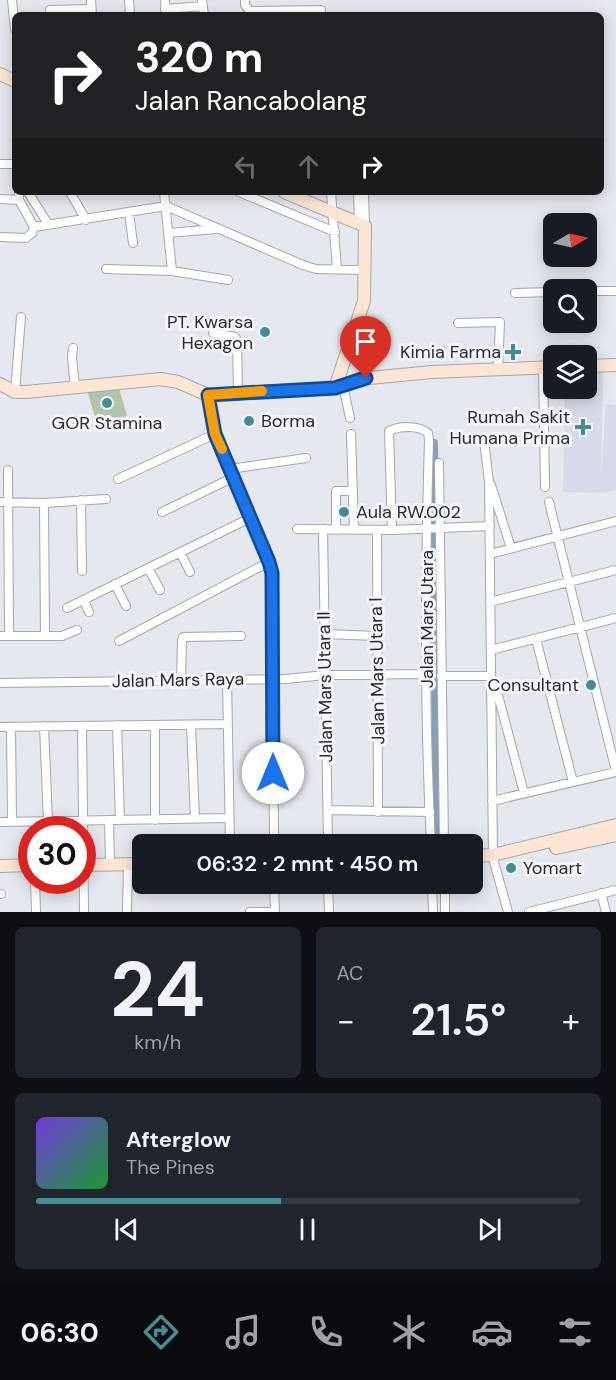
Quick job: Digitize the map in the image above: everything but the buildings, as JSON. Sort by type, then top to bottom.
[{"type":"street","points":[[244,0],[250,11],[321,8]]},
{"type":"street","points":[[165,8],[203,7]]},
{"type":"street","points":[[50,8],[91,8]]},
{"type":"street","points":[[30,195],[48,224]]},
{"type":"street","points":[[72,195],[86,220]]},
{"type":"street","points":[[164,195],[171,271]]},
{"type":"street","points":[[246,195],[334,232]]},
{"type":"street","points":[[291,195],[362,225]]},
{"type":"street","points":[[332,195],[337,269]]},
{"type":"street","points":[[358,195],[362,225]]},
{"type":"street","points":[[350,418],[335,387],[361,295],[364,195]]},
{"type":"street","points":[[0,199],[19,196],[34,227],[32,233],[26,238],[0,237]]},
{"type":"street","points":[[34,227],[166,206],[303,265],[316,269],[362,269]]},
{"type":"street","points":[[129,213],[133,243]]},
{"type":"street","points":[[168,233],[221,229]]},
{"type":"street","points":[[106,269],[171,271],[228,280]]},
{"type":"street","points":[[597,291],[616,291]]},
{"type":"street","points":[[515,293],[543,292]]},
{"type":"street","points":[[15,392],[21,317]]},
{"type":"street","points":[[458,323],[500,322],[498,370]]},
{"type":"street","points":[[213,333],[235,337],[237,340],[238,392]]},
{"type":"street","points":[[73,348],[75,387]]},
{"type":"street","points":[[597,366],[616,365]]},
{"type":"street","points":[[0,384],[15,392],[161,379],[178,382],[208,395],[335,387],[366,378],[432,372],[543,368]]},
{"type":"street","points":[[208,395],[215,434],[272,573],[274,834]]},
{"type":"street","points":[[545,488],[547,399]]},
{"type":"street","name":"Jalan Mars Utara","points":[[392,530],[390,429],[421,428],[429,435],[441,676],[444,834]]},
{"type":"street","points":[[118,479],[215,434]]},
{"type":"street","points":[[351,434],[354,529]]},
{"type":"street","points":[[484,440],[489,482],[490,526],[493,859],[508,912]]},
{"type":"street","points":[[162,512],[232,473],[306,458]]},
{"type":"street","name":"Jalan Mars Utara","points":[[431,834],[427,674],[433,529],[439,463]]},
{"type":"street","points":[[8,470],[4,502],[5,636],[62,636],[77,630]]},
{"type":"street","points":[[489,482],[495,492],[511,548]]},
{"type":"street","points":[[336,530],[336,491],[353,491]]},
{"type":"street","points":[[4,502],[44,503],[106,499]]},
{"type":"street","points":[[81,500],[82,571]]},
{"type":"street","points":[[492,801],[616,771],[549,502]]},
{"type":"street","points":[[44,503],[45,636]]},
{"type":"street","points":[[66,608],[250,518]]},
{"type":"street","points":[[490,554],[616,521]]},
{"type":"street","points":[[297,529],[392,530],[490,526]]},
{"type":"street","name":"Jalan Mars Utara II","points":[[323,530],[328,834]]},
{"type":"street","name":"Jalan Mars Utara I","points":[[376,530],[378,812]]},
{"type":"street","points":[[180,552],[190,572]]},
{"type":"street","points":[[119,641],[269,562]]},
{"type":"street","points":[[148,568],[160,590]]},
{"type":"street","points":[[490,603],[616,570]]},
{"type":"street","points":[[115,584],[126,606]]},
{"type":"street","points":[[84,600],[88,612]]},
{"type":"street","points":[[491,650],[616,618]]},
{"type":"street","points":[[324,634],[377,636]]},
{"type":"street","points":[[180,681],[183,637],[241,636]]},
{"type":"street","points":[[536,639],[573,782]]},
{"type":"street","points":[[441,676],[491,672]]},
{"type":"street","points":[[491,672],[524,793]]},
{"type":"street","name":"Jalan Mars Raya","points":[[0,683],[180,681],[378,673],[427,674]]},
{"type":"street","points":[[227,679],[230,834]]},
{"type":"street","points":[[0,727],[227,724]]},
{"type":"street","points":[[117,725],[120,820]]},
{"type":"street","points":[[191,725],[195,818]]},
{"type":"street","points":[[44,726],[48,816]]},
{"type":"street","points":[[82,726],[84,816]]},
{"type":"street","points":[[155,726],[155,820]]},
{"type":"street","points":[[10,727],[12,821]]},
{"type":"street","points":[[328,810],[430,812]]},
{"type":"street","points":[[96,820],[229,818]]},
{"type":"street","points":[[109,820],[110,864]]},
{"type":"street","points":[[0,822],[18,821]]},
{"type":"street","points":[[483,858],[493,859],[616,825]]},
{"type":"street","points":[[483,860],[616,835]]},
{"type":"street","points":[[127,912],[128,864]]},
{"type":"street","points":[[96,865],[132,864]]},
{"type":"street","points":[[0,866],[18,865]]},
{"type":"street","points":[[529,912],[556,908],[616,890]]},
{"type":"street","points":[[601,893],[606,912]]},
{"type":"street","points":[[29,912],[36,912],[35,894]]},
{"type":"street","points":[[84,894],[84,912]]},
{"type":"street","points":[[250,912],[275,912],[274,894]]},
{"type":"street","points":[[328,894],[329,912]]},
{"type":"street","points":[[432,894],[433,912]]},
{"type":"street","points":[[445,894],[445,912]]},
{"type":"shaded area","name":"Rumah Sakit Humana Prima","points":[[597,371],[603,371],[601,478],[606,404],[616,405],[616,490],[600,493],[563,492],[565,399],[597,399]]},
{"type":"green space","name":"GOR Stamina","points":[[118,385],[127,416],[97,424],[87,390]]},
{"type":"waterway","points":[[434,443],[436,834]]},
{"type":"slow traffic","points":[[222,449],[215,434],[208,395],[262,391]]},
{"type":"place","name":"PT. Kwarsa Hexagon","points":[[265,332]]},
{"type":"place","name":"Kimia Farma","points":[[513,352]]},
{"type":"place","name":"GOR Stamina","points":[[107,403]]},
{"type":"place","name":"Borma","points":[[249,421]]},
{"type":"place","name":"Rumah Sakit Humana Prima","points":[[583,427]]},
{"type":"place","name":"Aula RW.002","points":[[344,512]]},
{"type":"place","name":"Consultant","points":[[591,685]]},
{"type":"place","name":"Yomart","points":[[511,868]]},
{"type":"route","points":[[273,773],[272,573],[215,434],[208,395],[335,388],[359,378],[366,378]]}]
